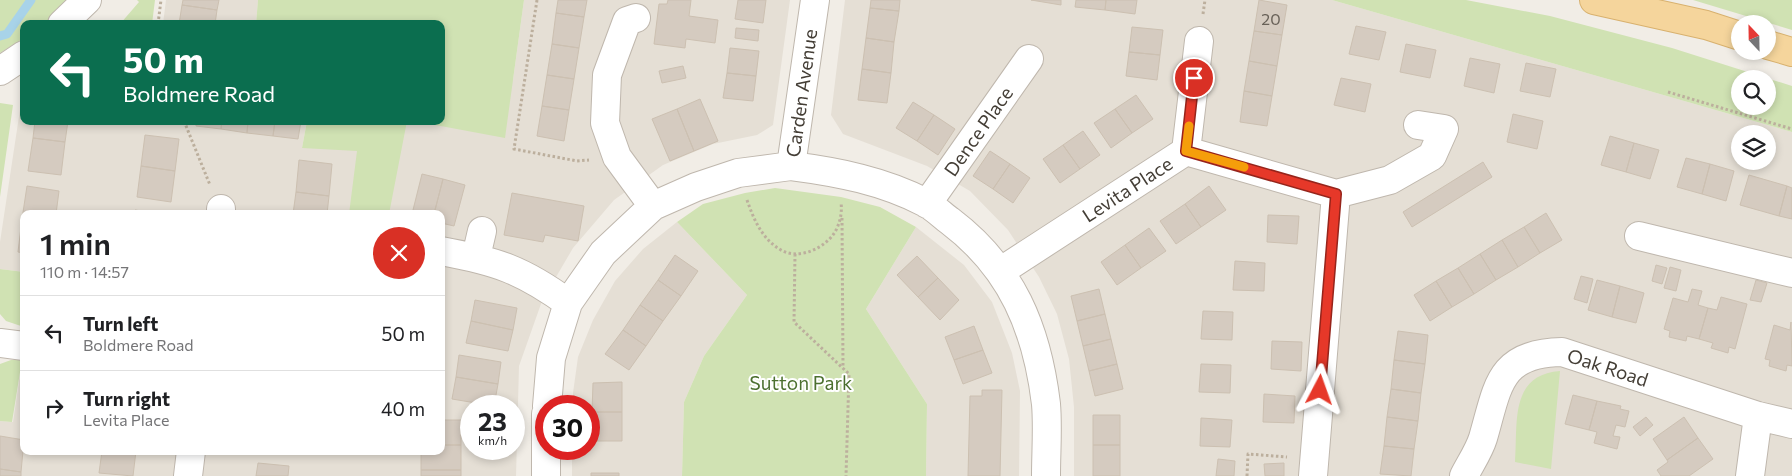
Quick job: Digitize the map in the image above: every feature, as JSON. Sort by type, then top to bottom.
[{"type":"main road","points":[[1594,0],[1706,25],[1731,33]]},
{"type":"main road","points":[[1776,47],[1792,52]]},
{"type":"street","points":[[66,20],[87,0]]},
{"type":"street","name":"Carden Avenue","points":[[548,395],[551,358],[568,304],[603,253],[653,206],[696,187],[738,173],[791,166],[815,0]]},
{"type":"street","points":[[636,18],[627,22],[607,75],[605,123],[617,157],[653,206]]},
{"type":"street","name":"Levita Place","points":[[1002,271],[1186,151],[1199,42]]},
{"type":"street","points":[[0,71],[20,58]]},
{"type":"street","name":"Dence Place","points":[[927,204],[1029,59]]},
{"type":"street","points":[[1186,151],[1336,194],[1390,180],[1432,156],[1444,129],[1418,125]]},
{"type":"street","points":[[791,166],[840,173],[884,186],[927,204],[967,234],[1002,271],[1022,308],[1036,350],[1046,405],[1046,476]]},
{"type":"street","points":[[1314,467],[1336,194]]},
{"type":"street","points":[[476,257],[482,231]]},
{"type":"street","points":[[1639,236],[1792,273]]},
{"type":"street","points":[[445,252],[476,257],[518,271],[541,283],[568,304]]},
{"type":"street","points":[[0,343],[20,346]]},
{"type":"street","name":"Oak Road","points":[[1464,476],[1482,440],[1495,389],[1506,372],[1522,359],[1542,352],[1562,352],[1758,416],[1792,424]]},
{"type":"street","points":[[1750,476],[1758,416]]},
{"type":"street","points":[[188,476],[191,455]]},
{"type":"street","points":[[546,460],[546,476]]},
{"type":"path","points":[[158,20],[161,0]]},
{"type":"path","points":[[537,0],[514,149],[577,161],[617,157]]},
{"type":"path","points":[[1668,92],[1792,129]]},
{"type":"path","points":[[185,125],[199,162],[221,210]]},
{"type":"path","points":[[738,173],[757,226],[769,241],[783,251],[795,254],[812,251],[825,243],[837,230],[842,215]]},
{"type":"path","points":[[840,173],[843,368]]},
{"type":"path","points":[[795,254],[794,322],[849,374],[846,476]]},
{"type":"path","points":[[1247,476],[1248,454],[1314,467]]},
{"type":"shaded area","points":[[166,0],[258,0],[256,20],[164,20]]},
{"type":"shaded area","points":[[524,0],[790,0],[773,125],[757,135],[713,144],[663,165],[614,200],[573,248],[542,301],[519,366],[518,395],[460,395],[460,460],[516,460],[516,476],[0,476],[0,421],[13,422],[20,374],[20,455],[445,455],[445,210],[20,210],[20,272],[0,269],[0,242],[20,110],[20,125],[306,125],[302,148],[382,125],[445,125],[445,119],[513,80]]},
{"type":"shaded area","points":[[845,0],[1332,0],[1768,125],[1731,125],[1731,170],[1776,170],[1776,127],[1792,132],[1792,476],[1074,476],[1074,407],[1069,359],[1057,314],[1039,277],[1008,230],[970,191],[927,166],[843,134],[831,115]]},
{"type":"shaded area","points":[[677,222],[747,295],[704,356],[684,402],[682,476],[572,476],[572,460],[600,460],[600,395],[573,395],[578,357],[593,320],[615,281],[643,249]]},
{"type":"shaded area","points":[[916,227],[964,265],[992,302],[1012,353],[1020,391],[1019,476],[926,476],[927,404],[866,309]]},
{"type":"green space","points":[[0,0],[74,0],[51,20],[20,20],[20,40],[0,53]]},
{"type":"green space","points":[[137,0],[155,0],[152,20],[123,20],[139,2]]},
{"type":"green space","points":[[258,0],[524,0],[505,138],[435,125],[445,125],[445,20],[256,20]]},
{"type":"green space","points":[[1332,0],[1466,0],[1550,16],[1672,48],[1741,70],[1731,70],[1731,114]]},
{"type":"green space","points":[[1693,0],[1792,0],[1792,30],[1776,25],[1776,15],[1742,15]]},
{"type":"green space","points":[[1776,81],[1792,86],[1792,132],[1776,127],[1776,125],[1768,125],[1733,115],[1776,115]]},
{"type":"green space","points":[[0,103],[13,105],[0,197]]},
{"type":"green space","points":[[306,125],[406,125],[390,210],[350,210],[357,151],[302,148]]},
{"type":"green space","name":"Sutton Park","points":[[775,188],[841,197],[880,207],[916,227],[866,309],[927,404],[926,476],[682,476],[684,402],[704,356],[747,295],[677,222],[703,204],[745,193]]},
{"type":"green space","points":[[0,269],[20,272],[20,326],[6,321],[0,314]]},
{"type":"green space","points":[[11,360],[20,360],[20,372],[12,422],[0,421],[0,364]]},
{"type":"green space","points":[[1560,371],[1551,469],[1515,462],[1517,417],[1524,391],[1532,381],[1544,374]]},
{"type":"building","points":[[183,0],[219,0],[217,10],[182,5]]},
{"type":"building","points":[[558,0],[587,0],[584,17],[556,13]]},
{"type":"building","points":[[668,0],[691,0],[689,16],[718,20],[715,43],[686,39],[685,48],[654,44],[659,4],[667,4]]},
{"type":"building","points":[[738,0],[766,0],[763,23],[735,19]]},
{"type":"building","points":[[871,0],[900,0],[899,11],[870,8]]},
{"type":"building","points":[[1031,0],[1061,0],[1061,5]]},
{"type":"building","points":[[1076,0],[1106,0],[1105,10],[1075,7]]},
{"type":"building","points":[[1106,0],[1137,0],[1135,14],[1105,10]]},
{"type":"building","points":[[1259,0],[1287,5],[1282,35],[1254,31]]},
{"type":"building","points":[[182,5],[217,10],[216,20],[180,20]]},
{"type":"building","points":[[870,8],[899,11],[894,42],[866,38]]},
{"type":"building","points":[[556,13],[584,17],[579,48],[552,44]]},
{"type":"building","points":[[1356,26],[1386,32],[1379,60],[1349,54]]},
{"type":"building","points":[[1132,27],[1163,30],[1160,55],[1129,52]]},
{"type":"building","points":[[736,28],[759,30],[758,41],[735,38]]},
{"type":"building","points":[[1254,31],[1282,35],[1277,66],[1249,61]]},
{"type":"building","points":[[866,38],[894,42],[891,73],[862,69]]},
{"type":"building","points":[[552,44],[579,48],[574,79],[547,75]]},
{"type":"building","points":[[1406,44],[1436,50],[1430,78],[1400,72]]},
{"type":"building","points":[[730,48],[759,51],[756,76],[727,73]]},
{"type":"building","points":[[1129,52],[1160,55],[1157,80],[1126,76]]},
{"type":"building","points":[[1470,58],[1500,64],[1494,93],[1464,86]]},
{"type":"building","points":[[1249,61],[1277,66],[1272,96],[1244,91]]},
{"type":"building","points":[[1526,63],[1556,69],[1550,97],[1520,91]]},
{"type":"building","points":[[683,66],[686,78],[662,83],[659,71]]},
{"type":"building","points":[[862,69],[891,73],[887,103],[858,100]]},
{"type":"building","points":[[727,73],[756,76],[753,101],[723,98]]},
{"type":"building","points":[[547,75],[574,79],[569,110],[542,106]]},
{"type":"building","points":[[1341,78],[1371,84],[1365,112],[1334,105]]},
{"type":"building","points":[[1244,91],[1272,96],[1267,126],[1240,122]]},
{"type":"building","points":[[1136,95],[1153,119],[1132,133],[1115,109]]},
{"type":"building","points":[[700,99],[718,141],[694,151],[677,109]]},
{"type":"building","points":[[913,102],[934,115],[917,141],[896,128]]},
{"type":"building","points":[[542,106],[569,110],[564,141],[537,136]]},
{"type":"building","points":[[677,109],[694,151],[670,161],[652,119]]},
{"type":"building","points":[[1115,109],[1132,133],[1111,148],[1094,123]]},
{"type":"building","points":[[1513,114],[1543,121],[1537,149],[1507,142]]},
{"type":"building","points":[[934,115],[955,129],[938,155],[917,141]]},
{"type":"building","points":[[35,125],[67,125],[65,142],[33,138]]},
{"type":"building","points":[[196,125],[222,125],[221,129]]},
{"type":"building","points":[[222,125],[248,125],[247,133],[221,129]]},
{"type":"building","points":[[248,125],[274,125],[273,136],[247,133]]},
{"type":"building","points":[[274,125],[300,125],[298,139],[273,136]]},
{"type":"building","points":[[1083,131],[1100,155],[1080,169],[1063,145]]},
{"type":"building","points":[[145,135],[179,139],[175,171],[141,166]]},
{"type":"building","points":[[1610,136],[1634,143],[1626,172],[1601,165]]},
{"type":"building","points":[[33,138],[65,142],[61,175],[28,171]]},
{"type":"building","points":[[1634,143],[1659,150],[1650,179],[1626,172]]},
{"type":"building","points":[[1063,145],[1080,169],[1060,183],[1043,159]]},
{"type":"building","points":[[990,151],[1010,164],[993,189],[973,176]]},
{"type":"building","points":[[1686,158],[1710,164],[1702,194],[1677,187]]},
{"type":"building","points":[[299,160],[332,164],[329,196],[296,192]]},
{"type":"building","points":[[1483,162],[1492,177],[1412,227],[1403,212]]},
{"type":"building","points":[[1010,164],[1030,178],[1013,203],[993,189]]},
{"type":"building","points":[[1710,164],[1734,171],[1726,201],[1702,194]]},
{"type":"building","points":[[141,166],[175,171],[171,202],[137,197]]},
{"type":"building","points":[[422,174],[443,179],[435,210],[413,210]]},
{"type":"building","points":[[1749,175],[1787,186],[1779,216],[1740,205]]},
{"type":"building","points":[[443,179],[465,185],[454,226],[445,224],[445,210],[435,210]]},
{"type":"building","points":[[27,186],[59,191],[57,210],[23,210]]},
{"type":"building","points":[[1209,186],[1226,210],[1201,227],[1185,204]]},
{"type":"building","points":[[1787,186],[1792,188],[1792,219],[1779,216]]},
{"type":"building","points":[[296,192],[329,196],[327,210],[294,210]]},
{"type":"building","points":[[512,193],[584,206],[578,241],[545,235],[543,242],[504,235]]},
{"type":"building","points":[[1185,204],[1201,227],[1176,244],[1160,221]]},
{"type":"building","points":[[1546,213],[1562,240],[1540,253],[1524,227]]},
{"type":"building","points":[[1268,215],[1299,216],[1297,244],[1267,242]]},
{"type":"building","points":[[1524,227],[1540,253],[1518,267],[1502,240]]},
{"type":"building","points":[[1149,228],[1166,251],[1141,268],[1125,245]]},
{"type":"building","points":[[20,236],[20,252],[18,252]]},
{"type":"building","points":[[1502,240],[1518,267],[1496,280],[1480,254]]},
{"type":"building","points":[[1125,245],[1141,268],[1117,285],[1101,262]]},
{"type":"building","points":[[1480,254],[1496,280],[1474,294],[1458,268]]},
{"type":"building","points":[[675,255],[698,271],[681,296],[658,280]]},
{"type":"building","points":[[917,256],[938,278],[918,297],[897,275]]},
{"type":"building","points":[[1235,261],[1265,263],[1264,291],[1233,290]]},
{"type":"building","points":[[1656,265],[1667,268],[1662,284],[1652,281]]},
{"type":"building","points":[[1670,267],[1681,270],[1676,291],[1664,288]]},
{"type":"building","points":[[1458,268],[1474,294],[1452,307],[1436,281]]},
{"type":"building","points":[[1581,276],[1593,279],[1587,303],[1574,299]]},
{"type":"building","points":[[938,278],[959,300],[940,320],[918,297]]},
{"type":"building","points":[[658,280],[681,296],[663,321],[640,305]]},
{"type":"building","points":[[1597,280],[1620,286],[1612,317],[1588,310]]},
{"type":"building","points":[[1756,280],[1767,283],[1761,302],[1750,300]]},
{"type":"building","points":[[1436,281],[1452,307],[1430,321],[1414,295]]},
{"type":"building","points":[[1620,286],[1644,293],[1636,323],[1612,317]]},
{"type":"building","points":[[1099,289],[1105,314],[1077,321],[1071,296]]},
{"type":"building","points":[[1692,289],[1702,291],[1698,305],[1708,308],[1699,339],[1687,336],[1686,341],[1669,337],[1670,331],[1664,329],[1673,298],[1688,302]]},
{"type":"building","points":[[1721,297],[1747,304],[1735,349],[1729,347],[1728,353],[1711,348],[1713,343],[1699,339],[1708,308],[1717,310]]},
{"type":"building","points":[[475,300],[517,308],[513,330],[471,321]]},
{"type":"building","points":[[640,305],[663,321],[646,346],[623,330]]},
{"type":"building","points":[[1203,311],[1233,312],[1232,340],[1201,339]]},
{"type":"building","points":[[1105,314],[1111,339],[1083,346],[1077,321]]},
{"type":"building","points":[[471,321],[513,330],[508,351],[466,343]]},
{"type":"building","points":[[1791,322],[1792,366],[1787,365],[1786,371],[1769,366],[1770,360],[1765,359],[1774,325],[1790,330]]},
{"type":"building","points":[[974,326],[983,350],[954,360],[945,337]]},
{"type":"building","points":[[623,330],[646,346],[629,370],[605,354]]},
{"type":"building","points":[[1398,331],[1428,335],[1425,364],[1394,360]]},
{"type":"building","points":[[1111,339],[1117,364],[1089,371],[1083,346]]},
{"type":"building","points":[[1272,341],[1302,342],[1301,371],[1271,369]]},
{"type":"building","points":[[983,350],[992,373],[963,384],[954,360]]},
{"type":"building","points":[[459,355],[501,362],[498,384],[456,377]]},
{"type":"building","points":[[1394,360],[1425,364],[1421,393],[1391,389]]},
{"type":"building","points":[[1117,364],[1123,389],[1095,396],[1089,371]]},
{"type":"building","points":[[1201,364],[1231,365],[1230,393],[1199,392]]},
{"type":"building","points":[[456,377],[498,384],[496,395],[460,395],[460,400],[452,399]]},
{"type":"building","points":[[622,382],[622,412],[600,412],[600,395],[593,395],[593,383]]},
{"type":"building","points":[[1391,389],[1421,393],[1418,421],[1387,417]]},
{"type":"building","points":[[982,390],[1002,390],[1000,476],[968,476],[970,396],[982,396]]},
{"type":"building","points":[[1264,394],[1295,396],[1294,423],[1263,422]]},
{"type":"building","points":[[1573,395],[1597,401],[1589,430],[1565,424]]},
{"type":"building","points":[[1597,401],[1621,406],[1620,409],[1629,411],[1625,427],[1616,425],[1613,436],[1620,437],[1617,449],[1594,443],[1597,432],[1589,430]]},
{"type":"building","points":[[600,412],[622,412],[622,441],[600,441]]},
{"type":"building","points":[[1093,415],[1120,415],[1120,445],[1093,445]]},
{"type":"building","points":[[1387,417],[1418,421],[1414,449],[1384,446]]},
{"type":"building","points":[[1646,417],[1653,425],[1640,436],[1633,427]]},
{"type":"building","points":[[1684,417],[1698,438],[1667,460],[1653,439]]},
{"type":"building","points":[[1201,418],[1232,420],[1230,447],[1200,446]]},
{"type":"building","points":[[445,420],[460,420],[460,445],[445,445]]},
{"type":"building","points":[[0,436],[20,439],[20,455],[23,455],[21,472],[0,469]]},
{"type":"building","points":[[1698,438],[1713,459],[1689,476],[1661,476],[1657,470],[1668,462],[1667,460]]},
{"type":"building","points":[[445,445],[460,445],[461,470],[421,470],[421,455],[445,455]]},
{"type":"building","points":[[1093,445],[1120,445],[1120,476],[1093,476]]},
{"type":"building","points":[[1384,446],[1414,449],[1411,476],[1380,474]]},
{"type":"building","points":[[101,455],[136,455],[133,476],[99,473]]},
{"type":"building","points":[[1218,459],[1235,461],[1234,476],[1216,476]]},
{"type":"building","points":[[258,463],[289,466],[288,476],[256,476]]},
{"type":"building","points":[[1284,463],[1284,476],[1265,476],[1264,464]]},
{"type":"building","points":[[0,469],[21,472],[21,476],[0,476]]},
{"type":"building","points":[[421,470],[461,470],[461,476],[421,476]]},
{"type":"building","points":[[591,473],[619,473],[619,476],[591,476]]},
{"type":"waterway","points":[[0,36],[7,34],[31,0]]},
{"type":"slow traffic","points":[[1189,126],[1186,151],[1244,167]]},
{"type":"route","points":[[1194,78],[1186,151],[1336,194],[1320,390]]}]
